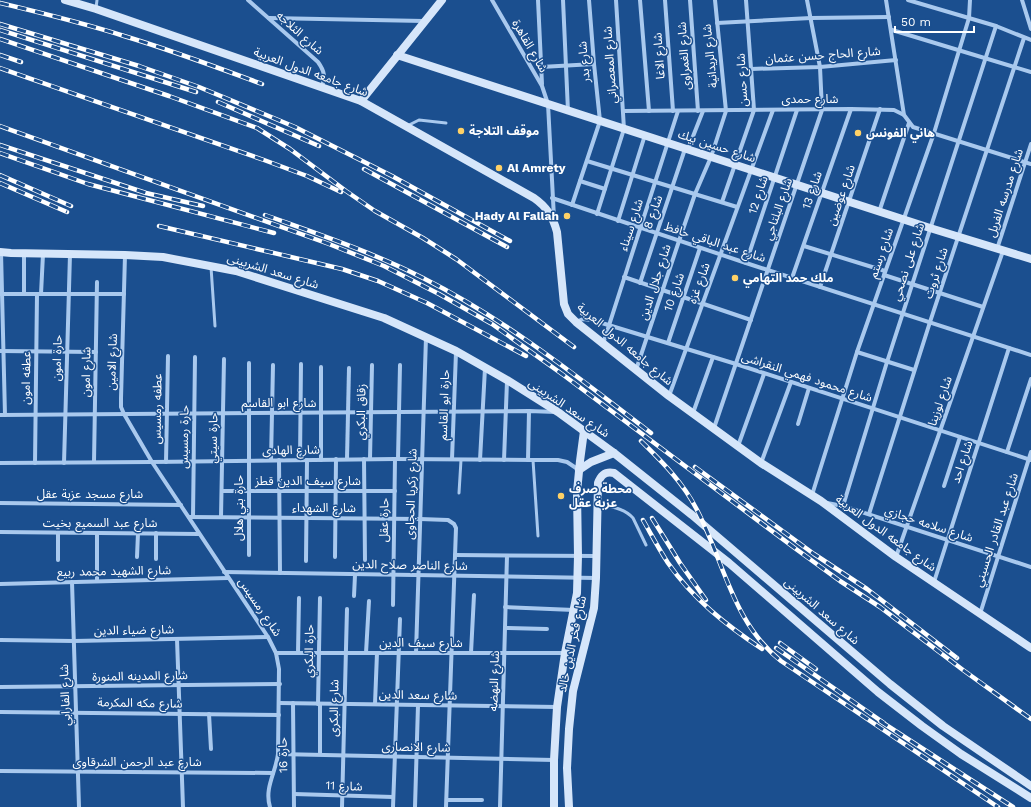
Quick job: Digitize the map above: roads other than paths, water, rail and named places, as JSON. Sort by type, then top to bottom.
[{"type":"main road","name":"شارع جامعه الدول العربية","points":[[65,0],[96,9],[361,101],[543,204],[550,212],[557,232],[564,304],[568,314],[576,322],[668,396],[761,463],[821,501],[896,557],[1031,648]]},
{"type":"main road","points":[[361,101],[442,0]]},
{"type":"main road","name":"شارع حسين بيك","points":[[397,55],[903,220],[1031,259]]},
{"type":"main road","name":"شارع سعد الشربينى","points":[[0,252],[163,257],[211,265],[236,271],[384,318],[456,351],[558,412],[614,453],[692,515],[890,684],[943,726],[1031,786]]},
{"type":"main road","name":"شارع فخر الدين خالد","points":[[554,807],[554,760],[557,707],[578,578],[577,492],[584,431]]},
{"type":"main road","points":[[579,470],[591,462],[614,453]]},
{"type":"main road","name":"شارع فخر الدين خالد","points":[[569,807],[568,745],[573,691],[594,608],[598,483],[600,477],[604,473],[614,473]]},
{"type":"main road","name":"شارع سعد الشربينى","points":[[614,473],[740,572],[878,692],[922,726],[980,767],[1031,798]]},
{"type":"main road","points":[[683,527],[692,515]]},
{"type":"street","name":"شارع الثلاجه","points":[[248,0],[318,62],[324,70],[325,76],[322,87]]},
{"type":"street","name":"شارع القاهرة","points":[[492,0],[542,86],[548,104],[554,222]]},
{"type":"street","points":[[538,0],[542,86]]},
{"type":"street","points":[[563,0],[568,111]]},
{"type":"street","name":"شارع بدر","points":[[589,0],[600,121]]},
{"type":"street","name":"شارع المعصراني","points":[[616,0],[624,129]]},
{"type":"street","points":[[640,0],[649,111]]},
{"type":"street","name":"شارع الاغا","points":[[666,0],[673,111]]},
{"type":"street","name":"شارع الغمراوى","points":[[690,0],[700,111]]},
{"type":"street","name":"شارع الريدانية","points":[[715,0],[726,111]]},
{"type":"street","name":"شارع حسن","points":[[722,202],[754,110],[746,0]]},
{"type":"street","points":[[807,0],[820,67],[822,110]]},
{"type":"street","points":[[886,0],[892,30],[904,116],[909,123],[913,127],[1031,164]]},
{"type":"street","points":[[908,0],[996,26],[1031,40]]},
{"type":"street","name":"شارع رستم","points":[[812,496],[857,352],[934,133],[969,18],[970,0]]},
{"type":"street","points":[[1022,0],[1031,29]]},
{"type":"street","points":[[717,23],[811,18],[889,17]]},
{"type":"street","points":[[269,18],[425,21]]},
{"type":"street","name":"شارع على نصحي","points":[[843,506],[902,314],[996,26]]},
{"type":"street","points":[[892,30],[1031,72]]},
{"type":"street","name":"شارع ثروت","points":[[868,514],[1024,38]]},
{"type":"street","name":"شارع الحاج حسن عثمان","points":[[752,69],[820,67],[896,60]]},
{"type":"street","points":[[541,67],[594,64]]},
{"type":"street","name":"شارع 13","points":[[792,278],[851,109]]},
{"type":"street","name":"شارع حمدى","points":[[623,111],[678,112],[880,109],[894,110],[904,116]]},
{"type":"street","name":"شارع عوضين","points":[[820,287],[880,109]]},
{"type":"street","name":"شارع غزه","points":[[668,396],[773,110]]},
{"type":"street","name":"شارع 12","points":[[746,263],[797,110]]},
{"type":"street","name":"شارع البلتاجي","points":[[714,429],[822,110]]},
{"type":"street","name":"شارع 8","points":[[640,282],[672,187],[700,111]]},
{"type":"street","name":"شارع جلال الدين","points":[[636,370],[695,194],[711,157],[726,111]]},
{"type":"street","name":"شارع سيناء","points":[[603,344],[678,112]]},
{"type":"street","points":[[572,205],[600,121]]},
{"type":"street","points":[[879,212],[909,123]]},
{"type":"street","points":[[597,214],[624,129]]},
{"type":"street","points":[[618,221],[645,135]]},
{"type":"street","name":"شارع مدرسه الفريل","points":[[1000,250],[1031,144]]},
{"type":"street","points":[[587,161],[737,207]]},
{"type":"street","points":[[580,181],[605,189]]},
{"type":"street","name":"شارع عبد الباقي حافظ","points":[[552,198],[656,234],[1031,356]]},
{"type":"street","points":[[804,246],[831,254],[912,284],[984,307]]},
{"type":"street","name":"شارع 10","points":[[668,343],[700,248]]},
{"type":"street","name":"شارع لوزينا","points":[[896,557],[984,307],[1000,250]]},
{"type":"street","points":[[0,252],[5,415]]},
{"type":"street","points":[[24,253],[24,294]]},
{"type":"street","name":"عطفه امون","points":[[35,463],[36,351],[43,253]]},
{"type":"street","name":"حارة امون","points":[[64,463],[70,254]]},
{"type":"street","name":"شارع الامين","points":[[125,255],[121,398],[124,414],[152,462]]},
{"type":"street","points":[[624,277],[751,320]]},
{"type":"street","name":"شارع امون","points":[[94,462],[97,282]]},
{"type":"street","points":[[1,294],[124,294]]},
{"type":"street","name":"شارع محمود فهمي النقراشى","points":[[576,322],[583,319],[588,319],[609,325],[736,364],[1030,459]]},
{"type":"street","name":"شارع زكريا الحجاوى","points":[[416,653],[426,336]]},
{"type":"street","name":"شارع احد","points":[[934,582],[1009,348]]},
{"type":"street","points":[[2,351],[96,352]]},
{"type":"street","name":"حارة ابو القاسم","points":[[452,459],[456,351]]},
{"type":"street","points":[[857,352],[914,370]]},
{"type":"street","name":"عطفه رمسيس","points":[[166,462],[168,356]]},
{"type":"street","points":[[692,413],[712,357]]},
{"type":"street","name":"حارة رمسيس","points":[[191,517],[194,462],[196,358]]},
{"type":"street","name":"حارة سيتي","points":[[221,517],[224,359]]},
{"type":"street","name":"حارة بني هلال","points":[[249,363],[249,555]]},
{"type":"street","points":[[300,460],[301,364]]},
{"type":"street","points":[[271,460],[273,365]]},
{"type":"street","name":"زقاق البكري","points":[[370,459],[372,365]]},
{"type":"street","name":"حارة عقل","points":[[393,605],[394,518],[400,365]]},
{"type":"street","points":[[321,367],[321,460]]},
{"type":"street","points":[[480,460],[485,367]]},
{"type":"street","points":[[347,459],[349,368]]},
{"type":"street","points":[[738,446],[764,374]]},
{"type":"street","points":[[1007,452],[1031,379]]},
{"type":"street","points":[[504,460],[506,380]]},
{"type":"street","points":[[761,463],[791,382]]},
{"type":"street","points":[[798,424],[809,388]]},
{"type":"street","points":[[528,460],[529,411]]},
{"type":"street","name":"شارع ابو القاسم","points":[[0,415],[558,412]]},
{"type":"street","points":[[944,486],[960,437]]},
{"type":"street","name":"شارع عبد القادر الحسيني","points":[[980,614],[1031,452]]},
{"type":"street","points":[[335,557],[336,459]]},
{"type":"street","name":"شارع الهادى","points":[[0,463],[194,462],[336,459],[558,460],[567,462],[579,470]]},
{"type":"street","points":[[364,459],[365,560]]},
{"type":"street","points":[[279,460],[280,573]]},
{"type":"street","points":[[306,561],[307,460]]},
{"type":"street","name":"شارع رمسيس","points":[[152,462],[181,505],[191,517],[199,534],[268,637],[276,653],[280,684],[278,754],[268,793],[270,807]]},
{"type":"street","name":"شارع سيف الدين قطز","points":[[222,491],[395,491]]},
{"type":"street","name":"شارع سلامه حجازي","points":[[821,501],[843,506],[1031,567]]},
{"type":"street","name":"شارع مسجد عزبة عقل","points":[[0,504],[181,505]]},
{"type":"street","name":"شارع الشهداء","points":[[191,517],[394,518],[448,520],[454,524],[456,528],[455,555]]},
{"type":"street","name":"شارع عبد السميع بخيت","points":[[0,532],[199,534]]},
{"type":"street","points":[[58,532],[58,560]]},
{"type":"street","points":[[96,581],[97,533]]},
{"type":"street","points":[[137,557],[138,533]]},
{"type":"street","points":[[156,533],[156,559]]},
{"type":"street","points":[[446,807],[455,555],[596,556]]},
{"type":"street","name":"شارع النهضه","points":[[500,807],[507,556]]},
{"type":"street","name":"شارع الناصر صلاح الدين","points":[[224,572],[596,578]]},
{"type":"street","points":[[354,596],[355,574]]},
{"type":"street","name":"شارع الشهيد محمد ربيع","points":[[0,584],[228,578]]},
{"type":"street","name":"شارع الفارابي","points":[[72,582],[79,807]]},
{"type":"street","points":[[471,654],[474,595]]},
{"type":"street","points":[[298,653],[299,598]]},
{"type":"street","name":"حارة البكري","points":[[320,598],[320,754]]},
{"type":"street","points":[[366,653],[370,601]]},
{"type":"street","points":[[505,607],[574,610]]},
{"type":"street","name":"شارع البكرى","points":[[342,807],[347,609]]},
{"type":"street","points":[[393,807],[400,619]]},
{"type":"street","points":[[505,628],[547,629]]},
{"type":"street","name":"شارع ضياء الدين","points":[[0,640],[74,641],[268,637]]},
{"type":"street","points":[[177,639],[183,807]]},
{"type":"street","name":"شارع سيف الدين","points":[[276,653],[565,653]]},
{"type":"street","points":[[375,704],[376,653]]},
{"type":"street","name":"شارع المدينه المنورة","points":[[0,687],[280,684]]},
{"type":"street","name":"شارع سعد الدين","points":[[279,703],[557,707]]},
{"type":"street","name":"حارة 16","points":[[293,703],[294,807]]},
{"type":"street","points":[[415,807],[418,705]]},
{"type":"street","name":"شارع مكه المكرمة","points":[[0,712],[279,715]]},
{"type":"street","points":[[209,714],[211,749]]},
{"type":"street","name":"شارع الانصارى","points":[[278,754],[554,760]]},
{"type":"street","name":"شارع عبد الرحمن الشرقاوى","points":[[0,771],[273,773]]},
{"type":"street","name":"شارع 11","points":[[294,794],[393,797]]},
{"type":"street","points":[[447,800],[482,800]]},
{"type":"lane","points":[[96,9],[97,0]]},
{"type":"lane","points":[[407,126],[419,120],[446,123]]},
{"type":"lane","points":[[211,265],[215,326]]},
{"type":"lane","points":[[459,493],[461,460]]},
{"type":"lane","points":[[533,460],[538,536]]},
{"type":"lane","points":[[597,504],[622,510],[630,514],[646,545]]},
{"type":"railway","points":[[0,3],[78,22],[142,41],[262,84]]},
{"type":"railway","points":[[0,24],[139,66],[199,87],[295,127],[392,176],[510,241]]},
{"type":"railway","points":[[0,30],[196,92]]},
{"type":"railway","points":[[0,39],[169,96],[257,128],[290,149],[375,211],[423,238],[456,259],[574,347]]},
{"type":"railway","points":[[0,55],[21,62]]},
{"type":"railway","points":[[0,68],[264,160],[307,176],[341,192]]},
{"type":"railway","points":[[218,102],[319,146]]},
{"type":"railway","points":[[0,126],[329,244],[384,266],[439,294],[492,324],[562,374],[796,549],[840,581],[880,607],[1031,719]]},
{"type":"railway","points":[[0,145],[146,193],[203,206]]},
{"type":"railway","points":[[0,153],[88,184],[274,233]]},
{"type":"railway","points":[[364,169],[507,247]]},
{"type":"railway","points":[[0,175],[71,206]]},
{"type":"railway","points":[[0,183],[67,212]]},
{"type":"railway","points":[[265,215],[384,260],[453,294],[512,330],[651,433]]},
{"type":"railway","points":[[159,226],[342,269],[378,281],[427,303],[526,356]]},
{"type":"railway","points":[[641,441],[671,472],[690,498],[706,528],[740,609],[751,628],[764,645],[781,661],[998,807]]},
{"type":"railway","points":[[695,467],[814,554],[867,589],[957,658]]},
{"type":"railway","points":[[652,518],[680,563],[706,600]]},
{"type":"railway","points":[[643,520],[668,563],[699,600],[723,621],[762,649]]},
{"type":"railway","points":[[780,643],[816,669]]},
{"type":"railway","points":[[776,648],[884,723]]},
{"type":"railway","points":[[880,721],[1013,807]]},
{"type":"place","name":"موقف التلاجة","points":[[461,131]]},
{"type":"place","name":"هاني الفونس","points":[[858,133]]},
{"type":"place","name":"Al Amrety","points":[[499,168]]},
{"type":"place","name":"Hady Al Fallah","points":[[567,216]]},
{"type":"place","name":"ملك حمد التهامي","points":[[735,278]]},
{"type":"place","name":"محطة صرف عزبة عقل","points":[[561,496]]}]
